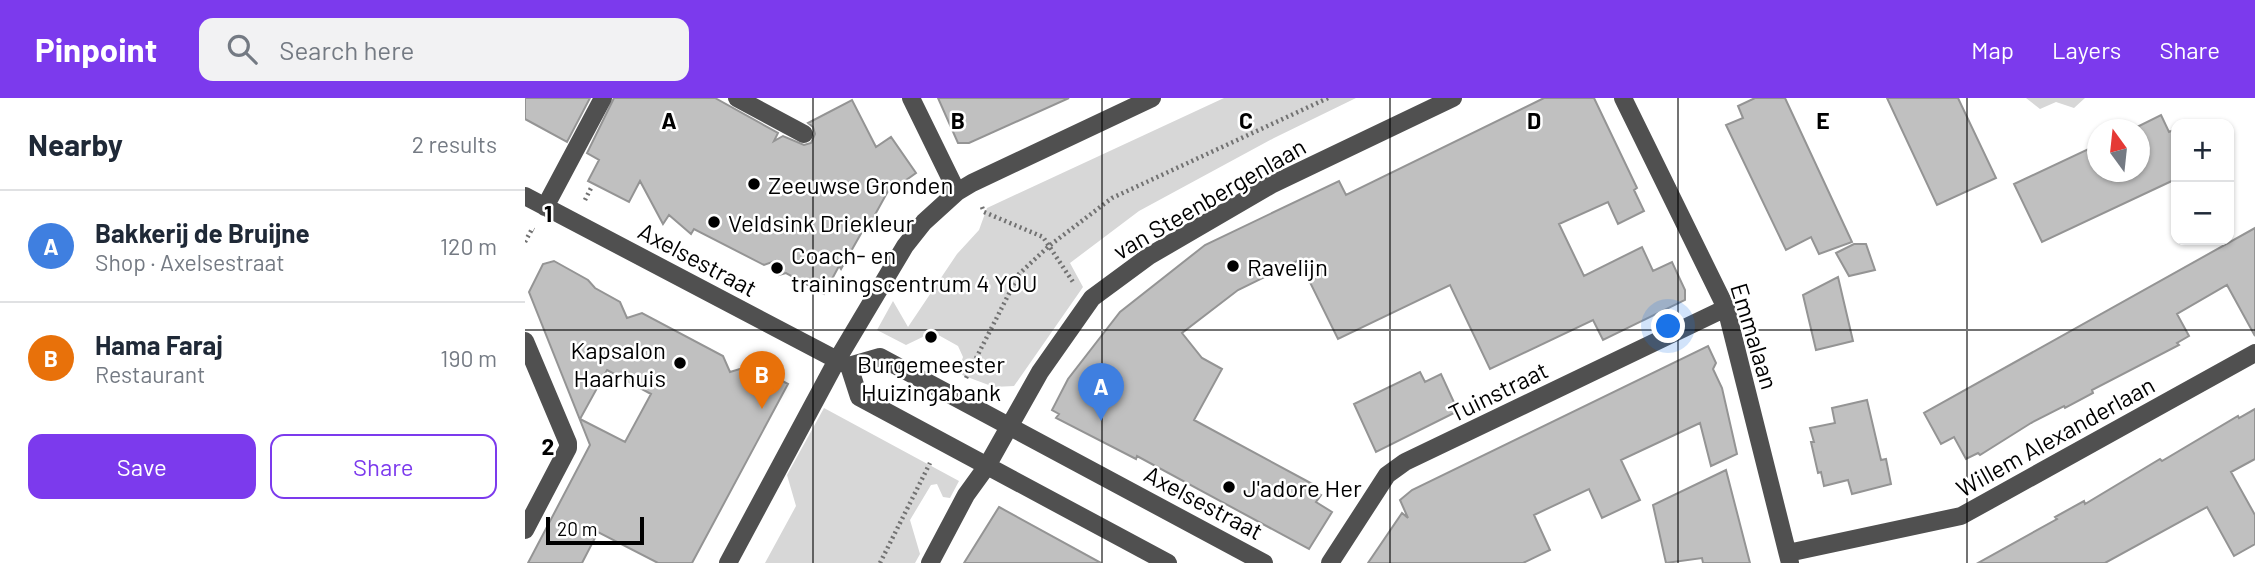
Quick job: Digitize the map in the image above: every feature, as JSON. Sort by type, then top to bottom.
[{"type":"street","points":[[545,207],[603,98]]},
{"type":"street","points":[[737,98],[804,134]]},
{"type":"street","points":[[911,98],[964,188]]},
{"type":"street","points":[[728,563],[843,363],[905,246],[924,222],[964,188],[1152,98]]},
{"type":"street","name":"van Steenbergenlaan","points":[[1009,425],[1040,372],[1092,298],[1149,256],[1271,185],[1453,98]]},
{"type":"street","name":"Emmalaan","points":[[1623,98],[1726,308],[1789,558]]},
{"type":"street","name":"Axelsestraat","points":[[525,196],[843,363],[880,357],[1264,563]]},
{"type":"street","name":"Tuinstraat","points":[[1330,563],[1387,475],[1405,463],[1726,308]]},
{"type":"street","points":[[525,341],[568,448],[525,530]]},
{"type":"street","name":"Willem Alexanderlaan","points":[[1789,558],[1961,516],[2255,353]]},
{"type":"street","points":[[843,363],[859,397],[1168,563]]},
{"type":"street","points":[[930,563],[966,495],[987,466],[1009,425]]},
{"type":"path","points":[[963,382],[1019,274],[1049,246],[1112,198],[1328,98]]},
{"type":"path","points":[[964,188],[984,212],[1043,237],[1088,304]]},
{"type":"path","points":[[880,563],[929,465]]},
{"type":"shaded area","points":[[1224,98],[1356,98],[1274,138],[1139,211],[1070,263],[1083,287],[1014,386],[994,387],[962,375],[967,367],[961,363],[963,357],[958,346],[933,332],[906,345],[877,330],[893,301],[908,327],[957,254],[979,230],[987,208]]},
{"type":"shaded area","points":[[2026,98],[2085,98],[2074,108],[2056,102],[2040,109]]},
{"type":"shaded area","points":[[824,408],[959,481],[950,498],[943,497],[937,484],[931,485],[910,520],[920,554],[915,563],[765,563],[796,506],[787,475]]},
{"type":"building","points":[[525,98],[590,98],[567,142],[525,119]]},
{"type":"building","points":[[614,98],[715,98],[778,133],[774,141],[783,136],[804,145],[811,143],[815,134],[808,123],[852,100],[876,147],[891,137],[916,173],[899,185],[893,182],[866,231],[863,230],[841,269],[839,266],[824,294],[786,273],[779,275],[775,261],[764,265],[694,229],[691,234],[669,215],[663,224],[640,181],[629,202],[588,181],[599,160],[587,153]]},
{"type":"building","points":[[938,98],[1069,98],[969,143],[958,143]]},
{"type":"building","points":[[1544,98],[1594,98],[1637,188],[1634,190],[1644,211],[1618,224],[1608,202],[1559,224],[1584,276],[1642,247],[1653,271],[1672,262],[1685,290],[1685,300],[1603,340],[1593,320],[1490,369],[1450,285],[1338,339],[1299,260],[1238,290],[1182,333],[1202,358],[1222,369],[1194,420],[1318,487],[1315,492],[1321,495],[1316,502],[1332,512],[1309,549],[1137,456],[1136,459],[1056,418],[1059,414],[1052,410],[1068,379],[1120,312],[1205,245],[1339,181],[1346,195]]},
{"type":"building","points":[[1755,98],[1785,98],[1852,242],[1819,254],[1811,237],[1786,250],[1726,125],[1743,118],[1738,106]]},
{"type":"building","points":[[1887,98],[1958,98],[1996,178],[1937,205]]},
{"type":"building","points":[[2161,115],[2169,132],[2171,131],[2171,181],[2042,242],[2014,184],[2087,150],[2087,182],[2150,182],[2150,120]]},
{"type":"building","points":[[2255,228],[2255,336],[2227,285],[2177,314],[2189,336],[2177,343],[2179,345],[2092,390],[2093,393],[2031,423],[1980,455],[1978,453],[1966,459],[1954,437],[1941,444],[1924,413],[2225,245],[2234,245],[2234,240]]},
{"type":"building","points":[[1854,244],[1866,244],[1875,270],[1849,276],[1836,253]]},
{"type":"building","points":[[554,261],[588,280],[595,288],[620,302],[627,318],[642,313],[723,356],[730,372],[753,365],[788,384],[692,563],[658,563],[598,532],[582,563],[528,563],[590,445],[529,292],[543,264]],"holes":[[[607,370],[651,394],[625,442],[580,419]]]},
{"type":"building","points":[[1838,277],[1853,341],[1816,350],[1803,295]]},
{"type":"building","points":[[1708,346],[1716,363],[1713,369],[1722,388],[1737,454],[1711,466],[1700,423],[1621,460],[1640,500],[1602,518],[1589,489],[1534,515],[1550,550],[1523,563],[1368,563],[1402,513],[1408,518],[1400,500],[1412,490]]},
{"type":"building","points":[[1420,372],[1425,382],[1441,374],[1458,411],[1376,452],[1354,404]]},
{"type":"building","points":[[1867,400],[1881,460],[1886,459],[1891,484],[1852,494],[1848,480],[1824,486],[1821,472],[1818,473],[1810,428],[1835,423],[1832,408]]},
{"type":"building","points":[[2255,409],[2255,459],[2231,472],[2255,515],[2255,544],[2234,556],[2207,507],[2105,563],[1978,563],[2057,519],[2055,517],[2084,501],[2085,504],[2160,459],[2162,461],[2238,416],[2239,418]]},
{"type":"building","points":[[1726,470],[1750,563],[1703,563],[1702,558],[1666,563],[1653,505]]},
{"type":"building","points":[[999,507],[1101,563],[964,563]]},
{"type":"place","name":"Zeeuwse Gronden","points":[[754,184]]},
{"type":"place","name":"Veldsink Driekleur","points":[[714,222]]},
{"type":"place","name":"Ravelijn","points":[[1233,266]]},
{"type":"place","name":"Coach- en trainingscentrum 4 YOU","points":[[777,268]]},
{"type":"place","name":"Burgemeester Huizingabank","points":[[931,337]]},
{"type":"place","name":"Kapsalon Haarhuis","points":[[680,363]]},
{"type":"place","name":"Hama Faraj","points":[[762,409]]},
{"type":"place","name":"Bakkerij de Bruijne","points":[[1101,421]]},
{"type":"place","name":"J'adore Her","points":[[1229,487]]}]
